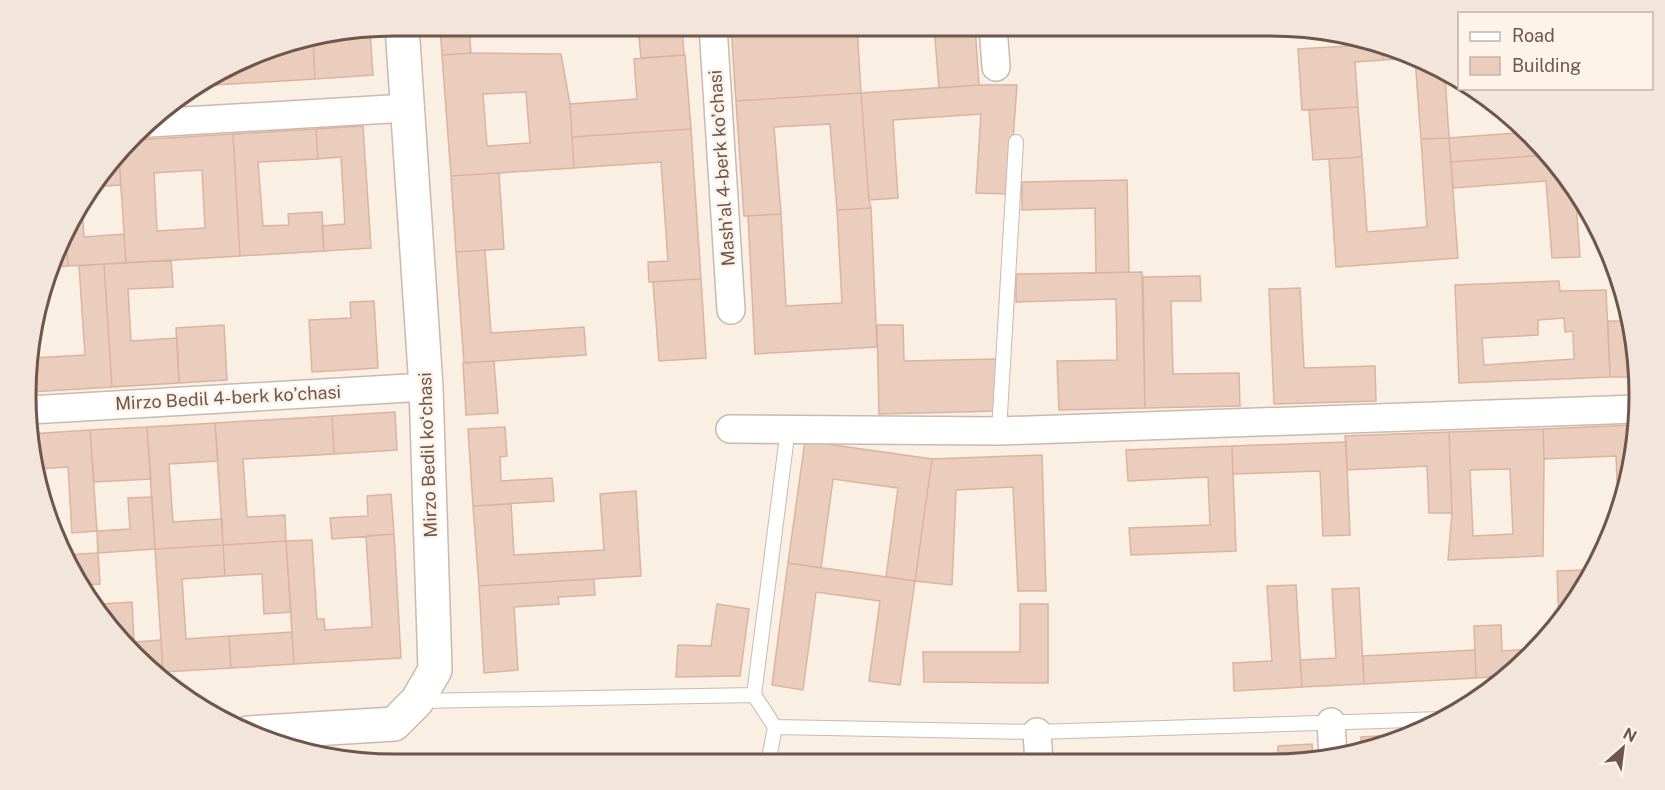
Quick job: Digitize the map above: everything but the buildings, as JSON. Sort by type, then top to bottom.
[{"type":"street","name":"Mirzo Bedil koʻchasi","points":[[271,732],[393,724],[417,701],[435,670],[426,387],[403,36]]},
{"type":"street","name":"Mashʼal 4-berk koʼchasi","points":[[714,36],[731,310]]},
{"type":"street","points":[[994,36],[996,67]]},
{"type":"street","points":[[161,122],[407,108]]},
{"type":"street","name":"Mirzo Bedil 4-berk koʼchasi","points":[[37,410],[426,387]]},
{"type":"street","points":[[730,429],[999,431],[1628,409]]},
{"type":"street","points":[[1331,722],[1333,748]]},
{"type":"street","points":[[1037,732],[1038,754]]},
{"type":"lane","points":[[999,431],[1016,142]]},
{"type":"lane","points":[[770,754],[775,727],[754,695],[788,428]]},
{"type":"lane","points":[[417,701],[754,695]]},
{"type":"lane","points":[[775,727],[1037,732],[1424,720]]}]
